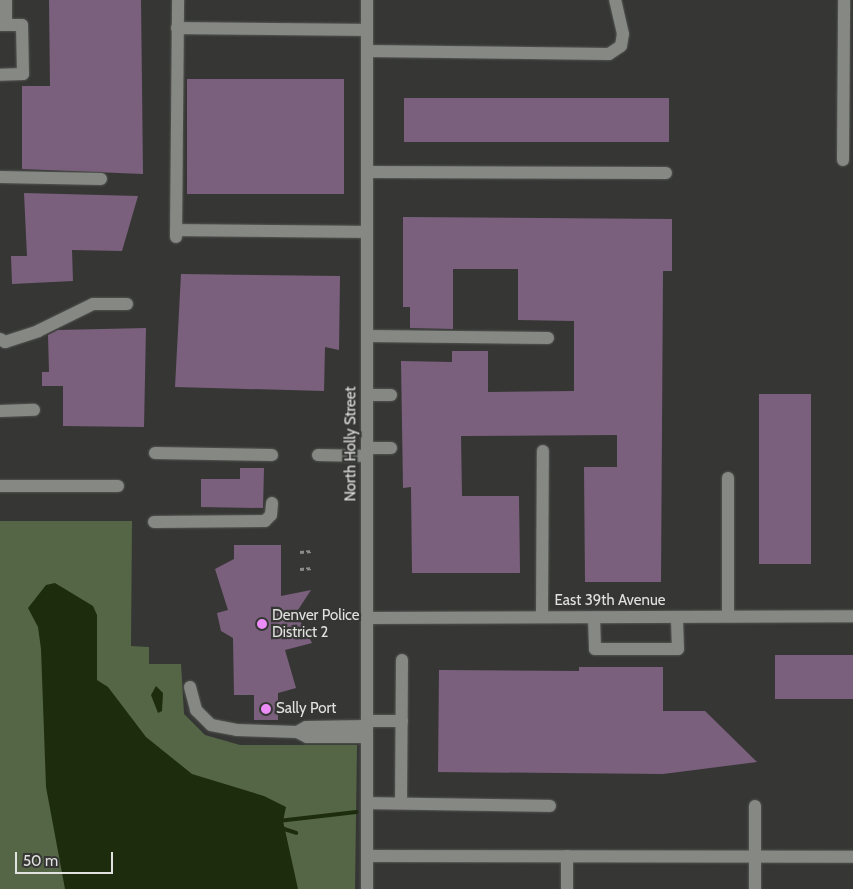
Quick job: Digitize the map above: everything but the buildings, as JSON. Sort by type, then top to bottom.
[{"type":"street","points":[[178,0],[176,234],[367,232]]},
{"type":"street","name":"North Holly Street","points":[[367,889],[368,0]]},
{"type":"street","points":[[368,51],[609,54],[621,46],[623,34],[615,0]]},
{"type":"street","points":[[0,74],[23,74],[22,25],[3,25],[4,3]]},
{"type":"street","points":[[842,160],[847,3]]},
{"type":"street","points":[[178,28],[367,30]]},
{"type":"street","points":[[367,172],[666,173]]},
{"type":"street","points":[[0,177],[101,179]]},
{"type":"street","points":[[0,340],[6,342],[38,331],[92,304],[127,304]]},
{"type":"street","points":[[367,336],[548,338]]},
{"type":"street","points":[[367,395],[391,395]]},
{"type":"street","points":[[0,411],[34,410]]},
{"type":"street","points":[[318,455],[367,452],[391,448]]},
{"type":"street","points":[[542,617],[543,451]]},
{"type":"street","points":[[155,453],[272,455]]},
{"type":"street","points":[[728,478],[728,616]]},
{"type":"street","points":[[0,486],[118,486]]},
{"type":"street","points":[[154,522],[265,521],[272,515],[272,504]]},
{"type":"street","points":[[594,618],[595,649],[678,649],[677,616]]},
{"type":"street","name":"East 39th Avenue","points":[[367,618],[853,616]]},
{"type":"street","points":[[401,803],[402,660]]},
{"type":"street","points":[[190,687],[196,710],[211,725],[237,730],[297,732],[307,737],[402,721]]},
{"type":"street","points":[[367,803],[550,806]]},
{"type":"street","points":[[754,889],[755,806]]},
{"type":"street","points":[[367,856],[754,858],[853,856]]},
{"type":"street","points":[[567,856],[567,889]]},
{"type":"path","points":[[300,552],[312,551]]},
{"type":"path","points":[[300,569],[313,568]]},
{"type":"shaded area","points":[[0,521],[132,521],[131,646],[149,647],[149,664],[181,664],[184,714],[205,735],[240,745],[357,745],[355,889],[0,889]]},
{"type":"shaded area","points":[[55,583],[93,606],[97,615],[97,680],[108,687],[146,737],[192,774],[264,796],[286,807],[283,821],[298,889],[65,889],[46,787],[41,649],[38,627],[28,608],[46,585]]},
{"type":"shaded area","points":[[156,686],[163,693],[162,711],[158,713],[151,695]]},
{"type":"waterway","points":[[278,821],[356,812]]},
{"type":"waterway","points":[[281,828],[296,833]]},
{"type":"place","name":"Denver Police District 2","points":[[262,624]]},
{"type":"place","name":"Sally Port","points":[[266,709]]}]
